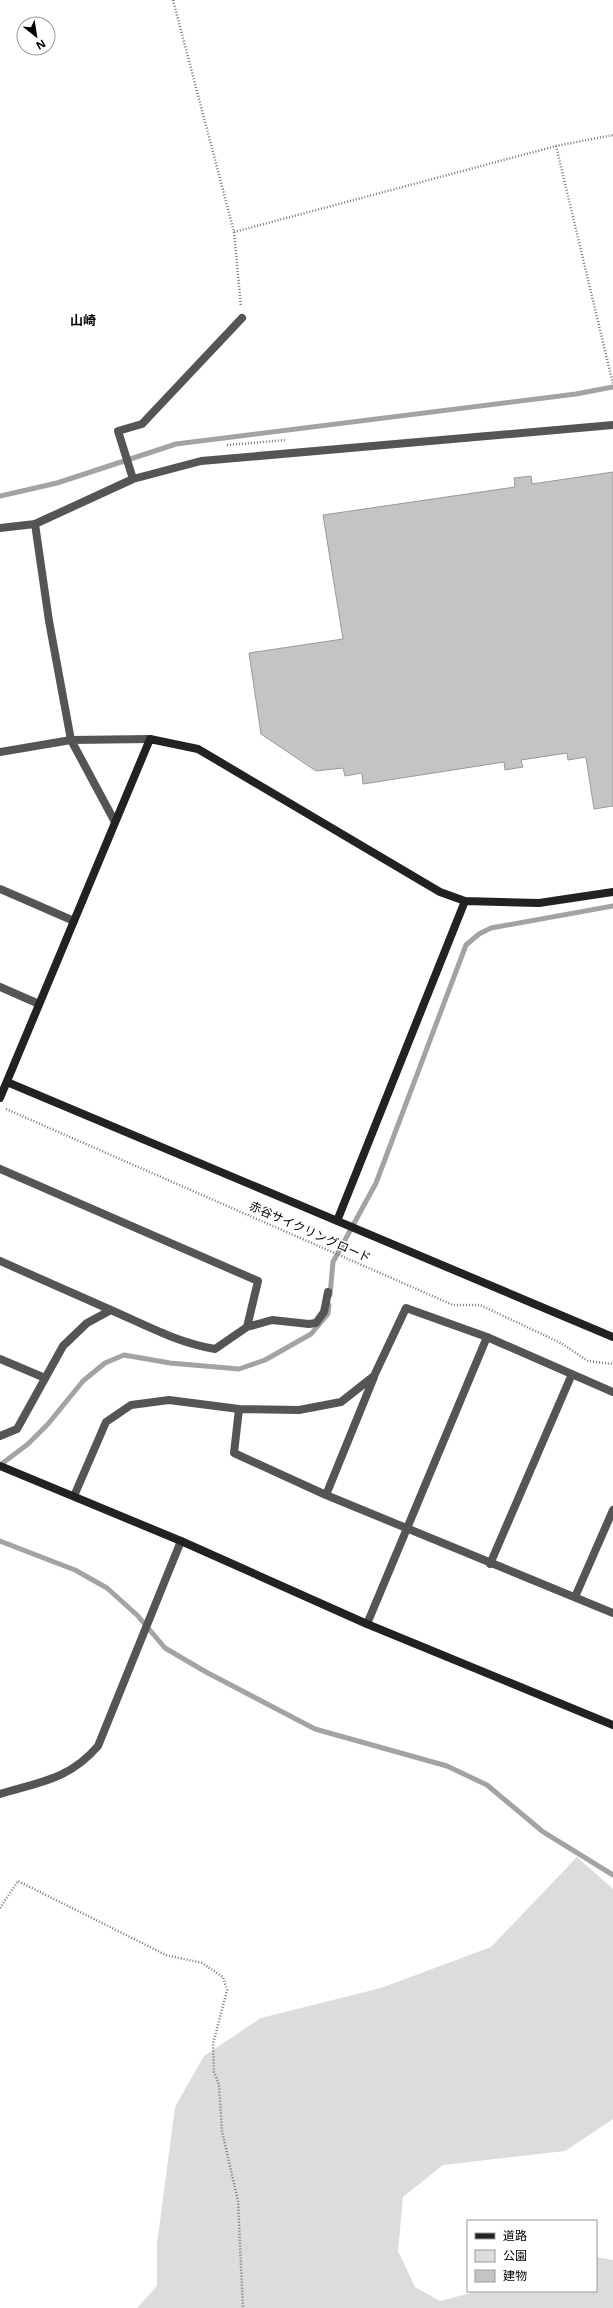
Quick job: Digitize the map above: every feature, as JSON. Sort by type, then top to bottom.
[{"type":"street","points":[[133,479],[118,431],[142,424],[242,318]]},
{"type":"street","points":[[0,528],[35,524],[133,479],[201,461],[613,425]]},
{"type":"street","points":[[35,524],[49,621],[71,740],[115,822]]},
{"type":"street","points":[[0,1098],[3,1081],[39,1004],[150,739]]},
{"type":"street","points":[[0,752],[71,740],[150,739],[198,749],[440,892],[465,902],[538,903],[613,892]]},
{"type":"street","points":[[0,889],[74,921]]},
{"type":"street","points":[[337,1221],[465,902]]},
{"type":"street","points":[[0,986],[39,1004]]},
{"type":"street","points":[[3,1081],[613,1337]]},
{"type":"street","points":[[0,1169],[258,1281],[247,1327]]},
{"type":"street","points":[[0,1261],[172,1338],[194,1345],[215,1349],[247,1327],[272,1320],[309,1324],[316,1322],[324,1312],[328,1292]]},
{"type":"street","points":[[326,1495],[374,1376],[406,1308],[486,1337],[613,1392]]},
{"type":"street","points":[[0,1436],[17,1429],[63,1346],[87,1322],[111,1310]]},
{"type":"street","points":[[367,1624],[486,1337]]},
{"type":"street","points":[[0,1359],[45,1378]]},
{"type":"street","points":[[490,1564],[572,1374]]},
{"type":"street","points":[[74,1496],[106,1422],[131,1405],[170,1400],[240,1409],[299,1410],[341,1402],[374,1376]]},
{"type":"street","points":[[240,1409],[234,1453],[326,1495],[408,1528],[490,1564],[613,1613]]},
{"type":"street","points":[[0,1466],[181,1541],[367,1624],[613,1726]]},
{"type":"street","points":[[575,1597],[613,1510]]},
{"type":"street","points":[[0,1794],[73,1770],[85,1761],[98,1746],[181,1541]]},
{"type":"path","points":[[173,0],[234,232],[242,318]]},
{"type":"path","points":[[234,232],[556,146],[613,135]]},
{"type":"path","points":[[556,146],[613,384]]},
{"type":"path","name":"赤谷サイクリングロード","points":[[0,1106],[453,1305],[480,1305],[561,1343],[588,1361],[613,1364]]},
{"type":"path","points":[[0,1908],[18,1881],[166,1955],[202,1963],[223,1977],[227,1990],[213,2044],[214,2072],[219,2085],[222,2131],[238,2201],[243,2308]]},
{"type":"green space","points":[[577,1857],[613,1889],[613,2119],[565,2151],[443,2165],[403,2197],[398,2251],[415,2287],[440,2301],[474,2292],[597,2292],[597,2257],[613,2260],[613,2308],[137,2308],[157,2286],[157,2244],[175,2107],[204,2056],[261,2018],[381,1988],[491,1947]]},
{"type":"building","points":[[613,472],[613,806],[594,809],[586,757],[568,760],[567,753],[521,760],[523,767],[505,770],[504,762],[363,784],[362,773],[345,776],[343,768],[316,771],[261,734],[249,653],[343,639],[323,515],[515,487],[514,478],[531,476],[532,484]]},
{"type":"waterway","points":[[0,496],[57,483],[176,444],[576,394],[613,387]]},
{"type":"waterway","points":[[330,1295],[333,1262],[376,1183],[466,945],[479,934],[491,928],[613,906]]},
{"type":"waterway","points":[[0,1465],[28,1444],[48,1424],[83,1381],[105,1363],[124,1355],[170,1363],[239,1369],[265,1360],[311,1334],[328,1314],[329,1305]]},
{"type":"waterway","points":[[0,1541],[75,1570],[107,1588],[137,1615],[165,1648],[206,1672],[315,1729],[447,1766],[487,1785],[542,1831],[613,1875]]},
{"type":"district","name":"山崎","points":[[83,320]]}]
